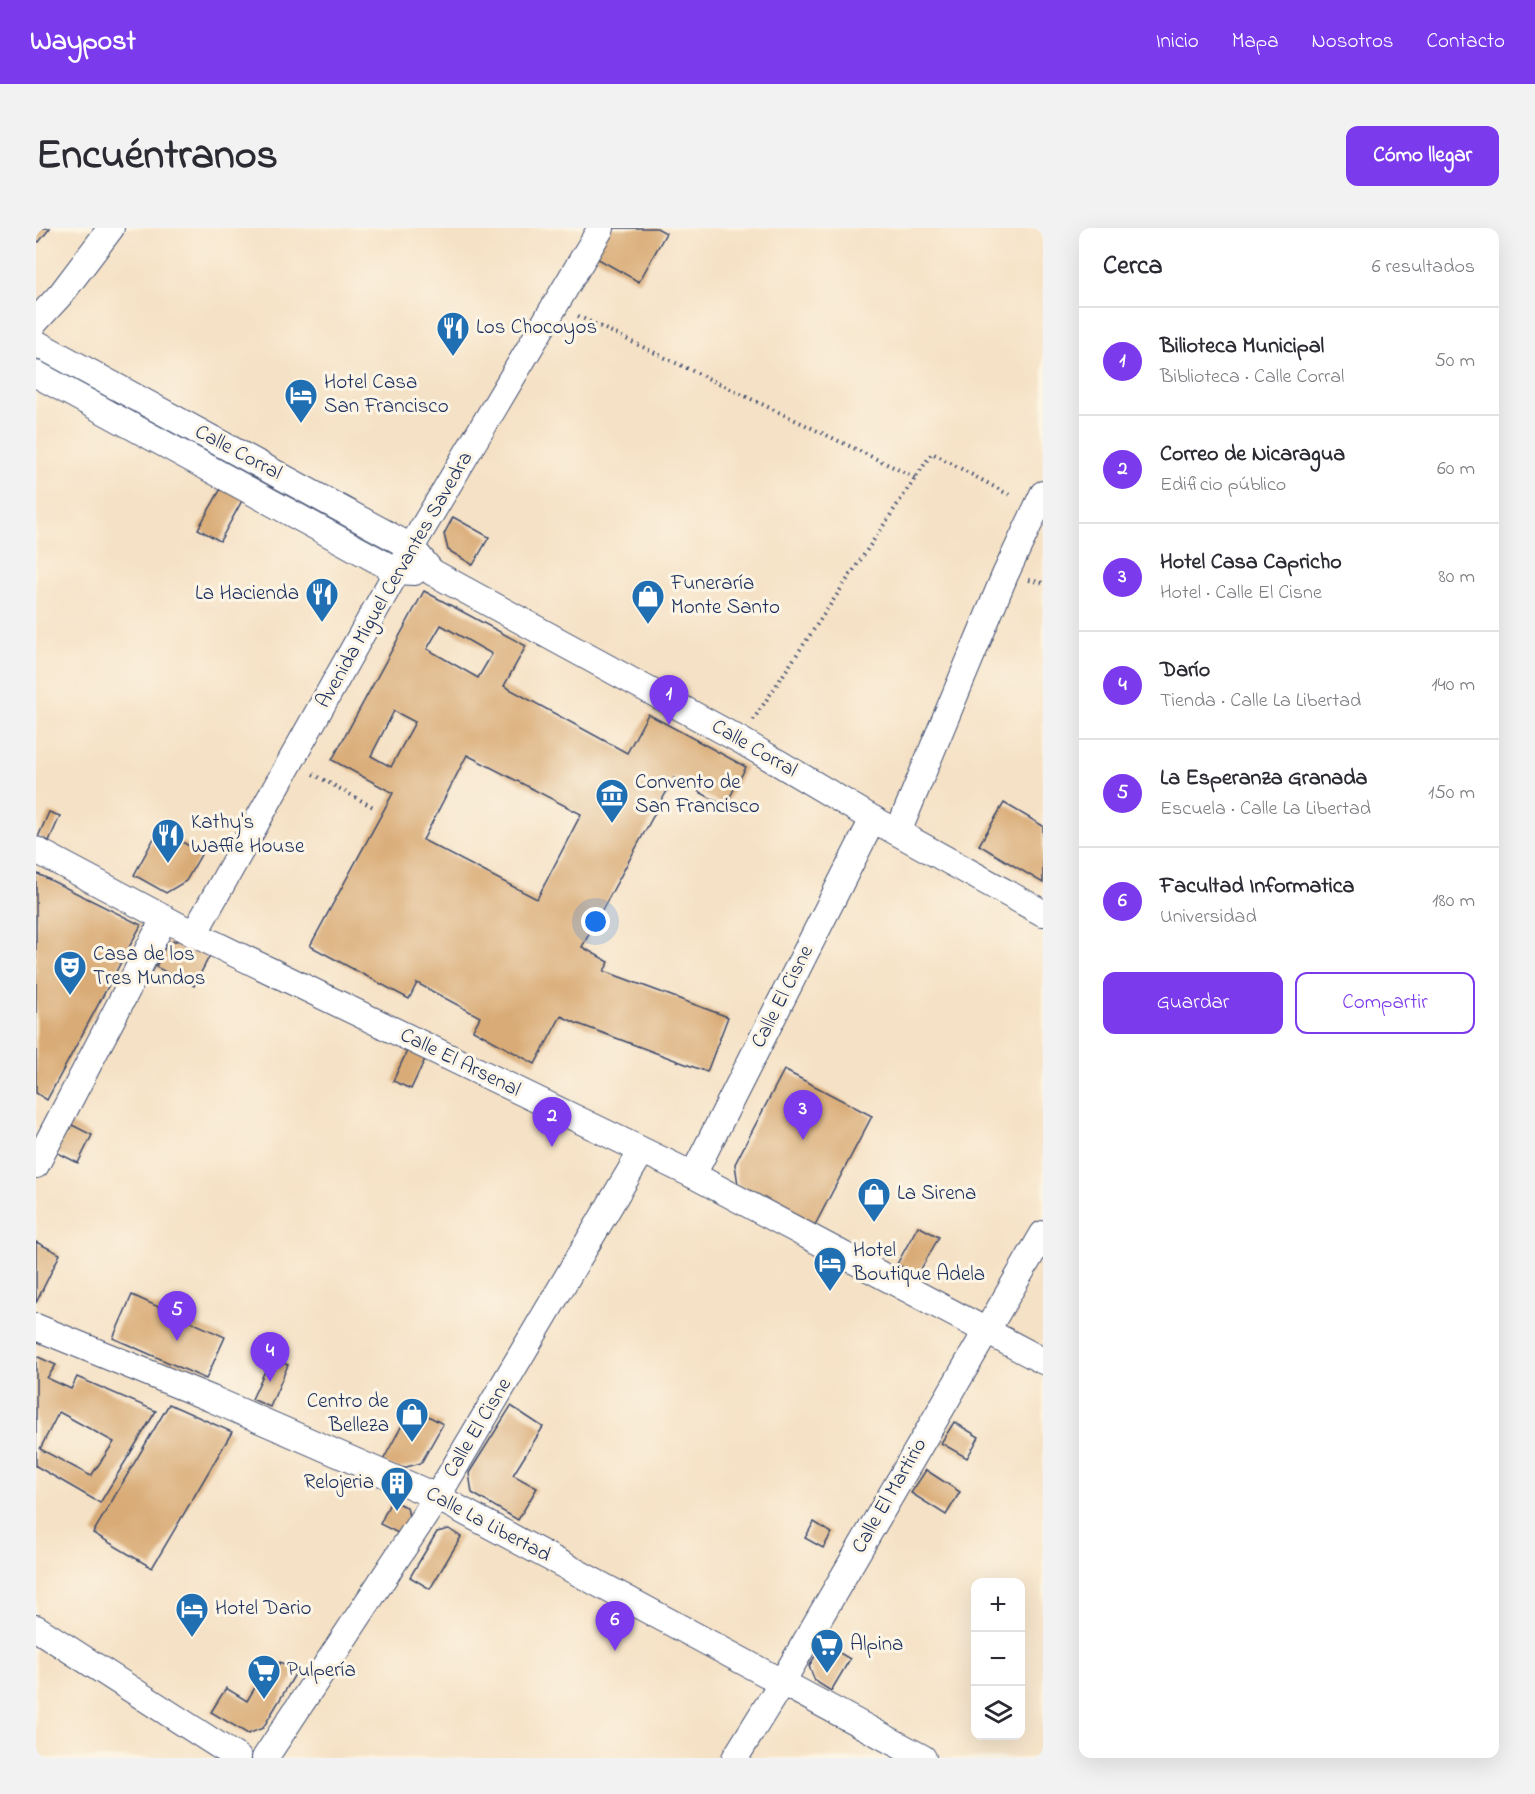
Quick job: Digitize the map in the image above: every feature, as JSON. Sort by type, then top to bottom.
[{"type":"street","points":[[36,321],[61,294],[111,228]]},
{"type":"street","name":"Avenida Miguel Cervantes Savedra","points":[[194,934],[396,571],[601,228]]},
{"type":"street","name":"Calle Corral","points":[[36,344],[411,547],[432,572],[740,740],[873,819],[1043,913]]},
{"type":"street","name":"Calle Corral","points":[[36,374],[396,571],[432,572]]},
{"type":"street","points":[[898,832],[1005,575],[1039,501]]},
{"type":"street","name":"Calle El Cisne","points":[[693,1175],[873,819]]},
{"type":"street","name":"Calle El Arsenal","points":[[36,850],[164,920],[693,1175],[1043,1361]]},
{"type":"street","points":[[36,1165],[164,920]]},
{"type":"street","name":"Calle El Cisne","points":[[265,1758],[437,1497],[642,1151]]},
{"type":"street","name":"Calle El Martirio","points":[[735,1758],[782,1682],[1043,1234]]},
{"type":"street","name":"Calle La Libertad","points":[[36,1327],[206,1409],[437,1497],[923,1758]]},
{"type":"street","points":[[36,1628],[225,1755]]},
{"type":"path","points":[[556,305],[916,478]]},
{"type":"path","points":[[740,740],[932,453],[1039,501]]},
{"type":"path","points":[[291,762],[373,807]]},
{"type":"building","points":[[36,228],[50,228],[39,242],[36,240]]},
{"type":"building","points":[[609,228],[657,228],[666,233],[639,282],[593,256]]},
{"type":"building","points":[[223,485],[244,497],[220,541],[198,529]]},
{"type":"building","points":[[453,517],[489,537],[473,565],[448,550],[444,534]]},
{"type":"building","name":"Convento de San Francisco","points":[[424,591],[526,646],[504,686],[627,753],[648,714],[746,767],[725,806],[674,778],[582,947],[609,962],[604,971],[728,1017],[707,1072],[561,1016],[535,1064],[473,1030],[480,1017],[417,983],[409,999],[310,946],[393,793],[332,760]],"holes":[[[441,625],[492,654],[478,678],[427,649]],[[394,711],[415,722],[391,767],[371,756]],[[467,755],[581,814],[537,899],[423,840]]]},
{"type":"building","points":[[1004,803],[1043,826],[1043,883],[979,845]]},
{"type":"building","points":[[49,812],[60,816],[49,841],[38,837]]},
{"type":"building","name":"Kathy's Waffle House","points":[[159,829],[202,853],[186,881],[166,893],[134,875]]},
{"type":"building","name":"Casa de los Tres Mundos","points":[[36,873],[141,925],[47,1100],[36,1093]]},
{"type":"building","points":[[180,940],[210,955],[194,986],[156,967],[167,943]]},
{"type":"building","points":[[408,1049],[426,1057],[411,1089],[393,1081]]},
{"type":"building","points":[[784,1070],[872,1116],[815,1225],[738,1185],[735,1164]]},
{"type":"building","points":[[70,1124],[92,1135],[78,1163],[56,1152]]},
{"type":"building","points":[[918,1226],[939,1237],[917,1276],[897,1264]]},
{"type":"building","points":[[36,1242],[60,1254],[36,1303]]},
{"type":"building","points":[[132,1295],[225,1337],[206,1379],[113,1338]]},
{"type":"building","points":[[36,1356],[56,1365],[47,1378],[71,1389],[77,1377],[156,1411],[100,1503],[36,1466]],"holes":[[[59,1412],[114,1442],[91,1476],[40,1449]]]},
{"type":"building","points":[[271,1358],[288,1365],[270,1407],[252,1399]]},
{"type":"building","points":[[169,1404],[232,1432],[152,1568],[93,1533]]},
{"type":"building","points":[[511,1406],[543,1427],[513,1475],[537,1488],[518,1520],[472,1493],[469,1473]]},
{"type":"building","name":"Centro de Belleza","points":[[412,1407],[443,1424],[421,1463],[399,1469],[382,1462]]},
{"type":"building","points":[[954,1422],[979,1437],[967,1458],[941,1443]]},
{"type":"building","points":[[926,1470],[960,1492],[946,1515],[911,1493]]},
{"type":"building","name":"Relojeria","points":[[391,1501],[407,1507],[409,1517],[400,1534],[380,1524]]},
{"type":"building","points":[[814,1522],[832,1533],[823,1548],[805,1538]]},
{"type":"building","points":[[449,1529],[461,1537],[430,1589],[410,1577],[437,1532]]},
{"type":"building","name":"Alpina","points":[[823,1643],[850,1659],[831,1691],[815,1681],[809,1666]]},
{"type":"building","points":[[280,1662],[297,1671],[263,1728],[248,1734],[211,1712],[226,1688],[247,1701],[257,1684],[264,1689]]},
{"type":"place","name":"Los Chocoyos","points":[[453,357]]},
{"type":"place","name":"Hotel Casa San Francisco","points":[[301,424]]},
{"type":"place","name":"La Hacienda","points":[[322,623]]},
{"type":"place","name":"Funeraría Monte Santo","points":[[648,625]]},
{"type":"place","name":"Bilioteca Municipal","points":[[669,725]]},
{"type":"place","name":"Convento de San Francisco","points":[[612,824]]},
{"type":"place","name":"Kathy's Waffle House","points":[[168,864]]},
{"type":"place","name":"Casa de los Tres Mundos","points":[[70,996]]},
{"type":"place","name":"Hotel Casa Capricho","points":[[803,1140]]},
{"type":"place","name":"Correo de Nicaragua","points":[[552,1147]]},
{"type":"place","name":"La Sirena","points":[[874,1223]]},
{"type":"place","name":"Hotel Boutique Adela","points":[[830,1292]]},
{"type":"place","name":"La Esperanza Granada","points":[[177,1341]]},
{"type":"place","name":"Darío","points":[[270,1382]]},
{"type":"place","name":"Centro de Belleza","points":[[412,1443]]},
{"type":"place","name":"Relojeria","points":[[397,1512]]},
{"type":"place","name":"Hotel Dario","points":[[192,1638]]},
{"type":"place","name":"Facultad Informatica","points":[[615,1651]]},
{"type":"place","name":"Alpina","points":[[827,1674]]},
{"type":"place","name":"Pulpería","points":[[264,1700]]}]
